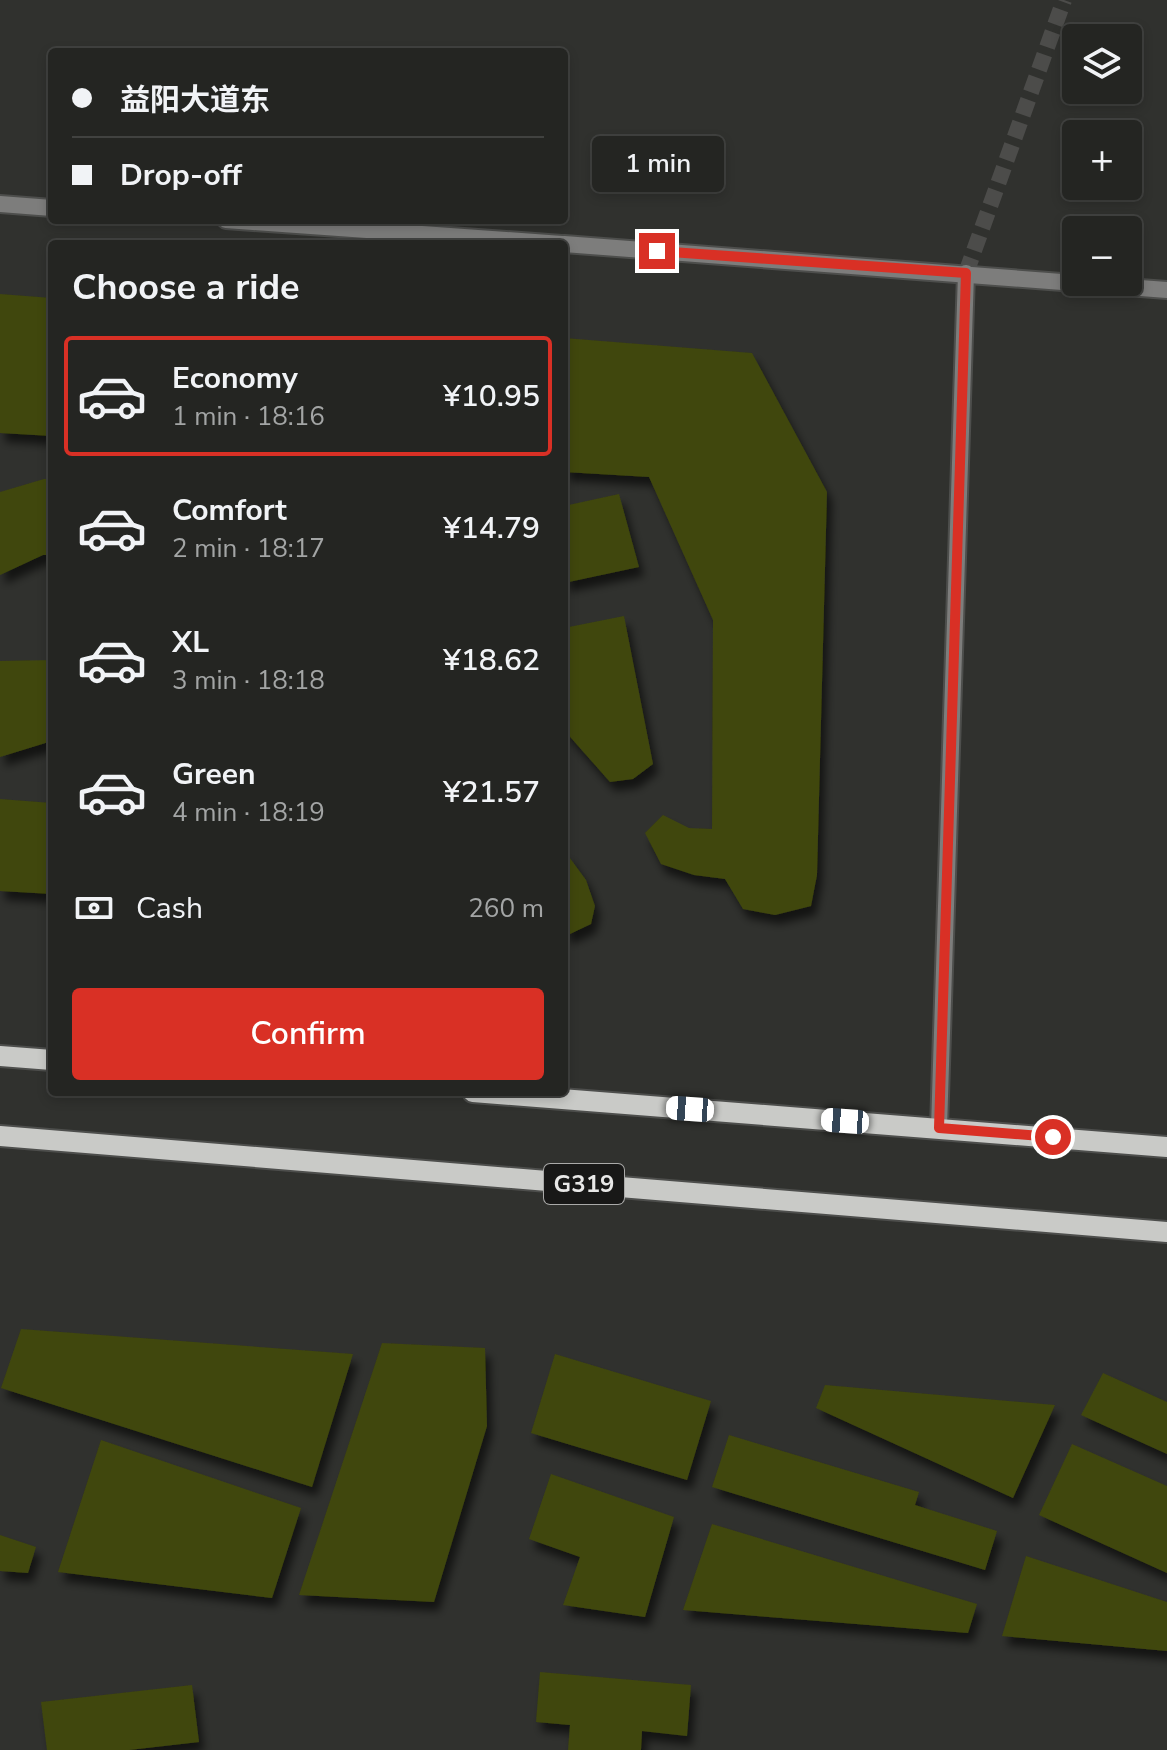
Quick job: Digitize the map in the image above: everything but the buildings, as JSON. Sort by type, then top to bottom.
[{"type":"main road","points":[[0,1056],[48,1060]]},
{"type":"main road","points":[[525,1096],[1167,1147]]},
{"type":"main road","name":"G319","points":[[0,1136],[1167,1232]]},
{"type":"street","points":[[0,204],[48,208]]},
{"type":"street","points":[[282,224],[507,240]]},
{"type":"street","points":[[568,244],[1167,290]]},
{"type":"street","points":[[939,1128],[966,273]]},
{"type":"tunnel","points":[[966,273],[1064,0]]},
{"type":"route","points":[[657,251],[966,273],[939,1128],[1053,1137]]}]
